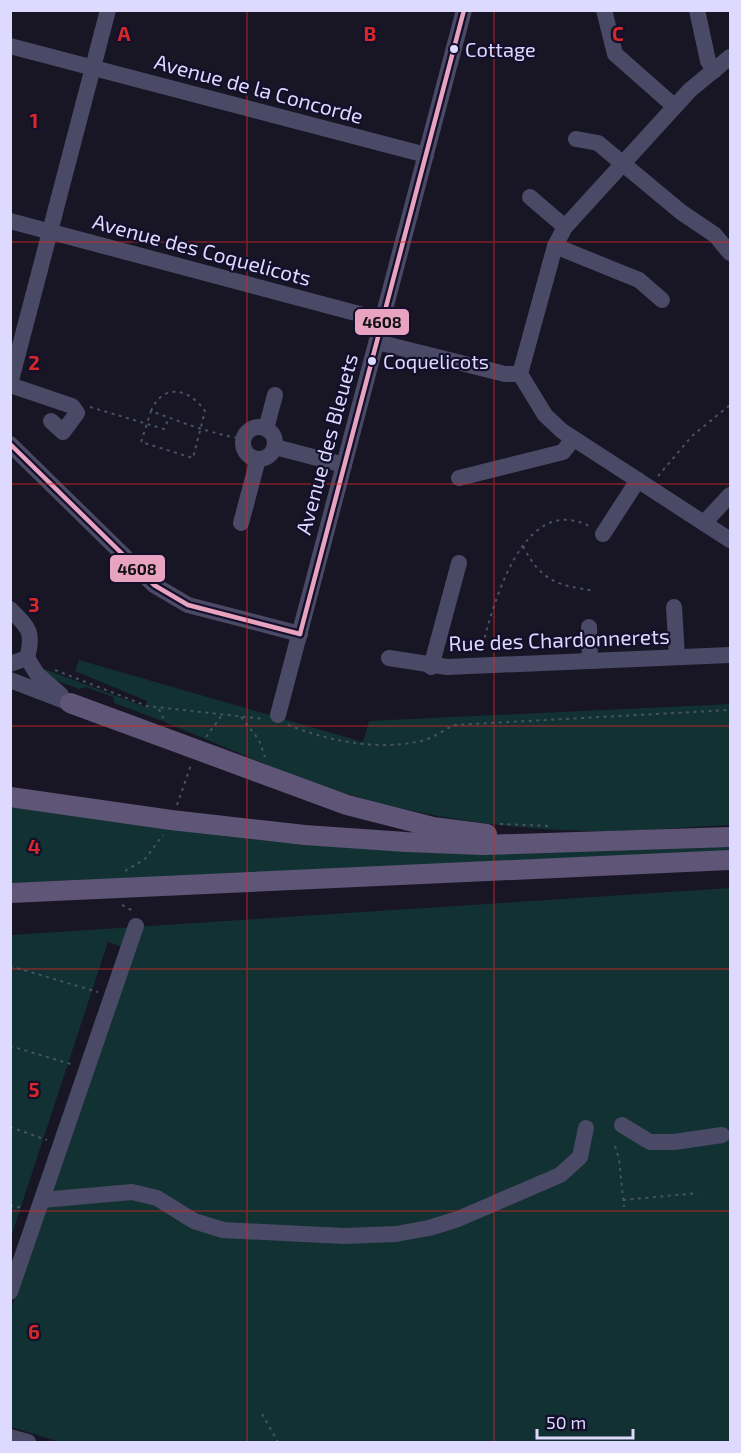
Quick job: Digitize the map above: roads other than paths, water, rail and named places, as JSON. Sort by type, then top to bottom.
[{"type":"main road","points":[[70,703],[347,805],[433,827],[559,834],[730,837]]},
{"type":"main road","points":[[10,797],[171,820],[305,835],[483,845],[559,834]]},
{"type":"main road","points":[[10,892],[730,860]]},
{"type":"street","points":[[51,421],[63,432],[76,413],[72,406],[10,385],[108,10]]},
{"type":"street","name":"Avenue des Bleuets","points":[[276,718],[464,10]]},
{"type":"street","points":[[604,10],[615,54],[674,106]]},
{"type":"street","points":[[697,10],[708,61],[725,63]]},
{"type":"street","name":"Avenue de la Concorde","points":[[10,46],[426,155]]},
{"type":"street","points":[[725,63],[674,106],[565,227],[555,246],[520,374],[545,415],[573,439],[730,540]]},
{"type":"street","points":[[576,139],[598,143],[625,163],[681,212],[715,235],[730,252]]},
{"type":"street","points":[[530,197],[565,227]]},
{"type":"street","name":"Avenue des Coquelicots","points":[[10,221],[382,320]]},
{"type":"street","points":[[555,246],[639,280],[662,300]]},
{"type":"street","points":[[376,342],[506,374],[520,374]]},
{"type":"street","points":[[266,429],[275,394]]},
{"type":"street","points":[[251,429],[266,429],[274,436],[275,447],[269,456],[258,459],[245,452],[244,438],[251,429]]},
{"type":"street","points":[[459,478],[563,452],[573,439]]},
{"type":"street","points":[[10,444],[154,585],[188,605],[300,634]]},
{"type":"street","points":[[275,447],[344,465]]},
{"type":"street","points":[[241,523],[258,459]]},
{"type":"street","points":[[603,534],[644,484]]},
{"type":"street","points":[[704,524],[730,495]]},
{"type":"street","points":[[431,667],[459,563]]},
{"type":"street","points":[[674,607],[677,657]]},
{"type":"street","points":[[10,609],[29,628],[31,643],[27,658],[37,674],[70,703]]},
{"type":"street","points":[[589,627],[590,661]]},
{"type":"street","name":"Rue des Chardonnerets","points":[[389,658],[431,667],[730,655]]},
{"type":"street","points":[[10,664],[27,658]]},
{"type":"street","points":[[10,680],[70,703]]},
{"type":"street","points":[[10,901],[59,890]]},
{"type":"street","points":[[10,1292],[136,926]]},
{"type":"street","points":[[622,1125],[650,1142],[674,1142],[722,1135]]},
{"type":"street","points":[[42,1200],[132,1192],[157,1198],[194,1221],[223,1230],[344,1236],[396,1234],[452,1221],[560,1175],[580,1157],[586,1128]]},
{"type":"street","points":[[10,1437],[28,1443]]},
{"type":"place","name":"Cottage","points":[[454,49]]},
{"type":"place","name":"Coquelicots","points":[[372,361]]}]
